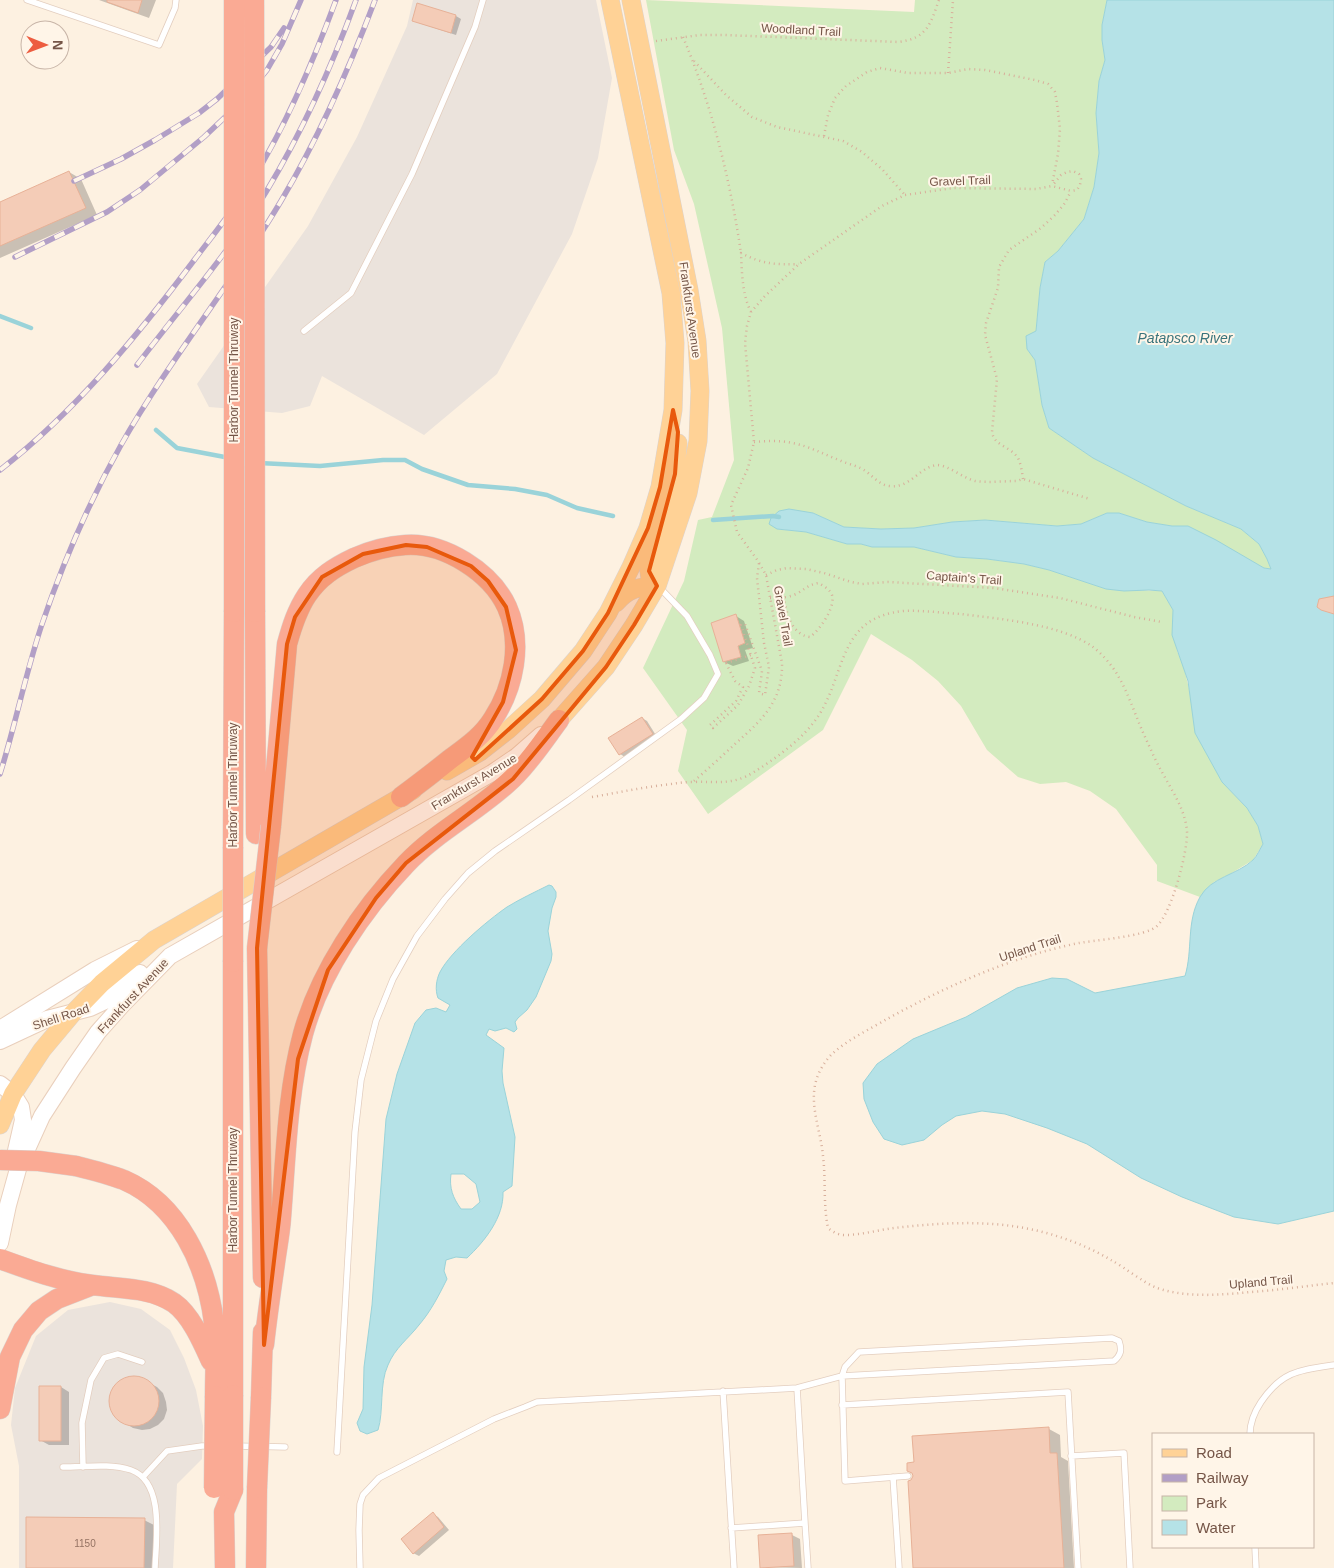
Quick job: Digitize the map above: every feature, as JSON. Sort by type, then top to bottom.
[{"type":"highway","name":"Harbor Tunnel Thruway","points":[[225,1568],[223,1489],[224,1396],[233,962],[234,0]]},
{"type":"highway","name":"Harbor Tunnel Thruway","points":[[254,0],[255,612],[264,830]]},
{"type":"highway","points":[[256,1568],[257,1488],[264,1345],[257,948],[264,830],[287,644],[295,617],[308,594],[322,577],[338,566],[363,554],[388,547],[406,545],[427,547],[451,554],[471,566],[488,581],[506,607],[512,625],[516,650],[513,674],[503,702],[481,736],[401,797]]},
{"type":"highway","points":[[264,1345],[281,1221],[290,1106],[298,1059],[312,1008],[328,970],[376,898],[406,863],[424,846],[513,779],[559,720]]},
{"type":"highway","points":[[0,1160],[39,1161],[76,1166],[104,1173],[126,1181],[149,1195],[169,1213],[183,1230],[202,1273],[214,1324],[215,1368]]},
{"type":"highway","points":[[0,1259],[43,1275],[93,1285],[150,1292],[175,1304],[198,1333],[215,1368],[224,1396]]},
{"type":"highway","points":[[0,1409],[10,1357],[23,1330],[39,1311],[57,1299],[93,1285]]},
{"type":"main road","name":"Frankfurst Avenue","points":[[0,1125],[7,1089],[73,1013],[102,983],[154,940],[480,752],[542,699],[583,651],[608,613],[648,528],[660,487],[673,410],[675,343],[671,293],[610,0]]},
{"type":"main road","name":"Frankfurst Avenue","points":[[0,1243],[18,1169],[42,1116],[98,1032],[170,956],[492,773],[517,756],[559,720],[606,667],[657,586],[688,493],[698,441],[700,391],[697,340],[689,290],[631,0]]},
{"type":"main road","points":[[657,586],[653,582],[649,571],[652,556],[671,499],[675,474],[678,432],[673,410]]},
{"type":"main road","points":[[608,613],[629,590],[645,586],[657,586]]},
{"type":"main road","name":"Shell Road","points":[[0,1029],[95,970],[154,940]]},
{"type":"main road","name":"Shell Road","points":[[0,1041],[47,1019],[90,1008],[107,1000],[141,972],[170,956]]},
{"type":"main road","points":[[7,1089],[21,1107],[23,1120],[15,1155],[18,1169]]},
{"type":"lane","points":[[27,0],[159,45],[176,8],[176,0]]},
{"type":"lane","points":[[304,331],[351,293],[412,174],[475,27],[483,0]]},
{"type":"lane","points":[[337,1452],[355,1132],[361,1080],[376,1021],[393,979],[417,936],[445,899],[468,873],[495,851],[570,800],[681,719],[704,698],[718,674],[710,654],[687,616],[657,586]]},
{"type":"lane","points":[[360,1568],[360,1504],[363,1495],[379,1478],[494,1419],[537,1402],[797,1388],[842,1376],[1114,1361],[1120,1356],[1121,1348],[1119,1341],[1112,1338],[860,1352],[845,1367],[842,1376],[845,1480],[908,1476]]},
{"type":"lane","points":[[83,1467],[82,1423],[91,1380],[104,1358],[118,1354],[142,1362]]},
{"type":"lane","points":[[1250,1433],[1256,1409],[1270,1388],[1285,1377],[1307,1369],[1334,1365]]},
{"type":"lane","points":[[797,1388],[808,1568]]},
{"type":"lane","points":[[722,1391],[734,1568]]},
{"type":"lane","points":[[842,1405],[1068,1392],[1078,1568]]},
{"type":"lane","points":[[143,1477],[167,1451],[202,1446],[221,1446]]},
{"type":"lane","points":[[230,1446],[285,1447]]},
{"type":"lane","points":[[1071,1456],[1124,1454],[1130,1568]]},
{"type":"lane","points":[[62,1468],[112,1467],[132,1470],[143,1477],[154,1497],[157,1515],[155,1568]]},
{"type":"lane","points":[[893,1478],[899,1568]]},
{"type":"lane","points":[[731,1528],[805,1523]]},
{"type":"lane","points":[[1255,1548],[1256,1568]]},
{"type":"path","name":"Woodland Trail","points":[[640,44],[684,37],[725,35],[899,42],[914,40],[925,31],[933,18],[939,0]]},
{"type":"path","points":[[948,73],[953,0]]},
{"type":"path","points":[[684,37],[694,61],[725,163],[741,253],[744,290],[747,303],[752,312]]},
{"type":"path","points":[[694,61],[726,95],[752,117],[777,127],[824,136],[843,142],[862,152],[882,169],[905,195]]},
{"type":"path","points":[[824,136],[828,114],[835,98],[846,86],[867,72],[880,68],[908,73],[948,73],[968,69],[985,70],[1035,80],[1048,84],[1055,92],[1060,129],[1052,186]]},
{"type":"path","points":[[1023,478],[1022,467],[1018,459],[1006,447],[993,439],[997,378],[985,335],[986,323],[998,288],[998,267],[1003,258],[1009,250],[1034,233],[1055,215],[1065,203],[1071,191],[1077,190],[1081,179],[1079,174],[1073,171],[1067,172],[1061,175],[1052,186]]},
{"type":"path","name":"Gravel Trail","points":[[693,782],[765,716],[778,695],[783,677],[766,575],[737,532],[731,505],[748,468],[754,442],[745,343],[747,326],[752,312],[775,286],[799,264],[882,206],[905,195],[953,188],[1036,189],[1052,186],[1071,191]]},
{"type":"path","points":[[741,253],[755,260],[768,263],[799,264]]},
{"type":"path","points":[[754,442],[776,441],[807,447],[865,470],[876,480],[887,486],[897,486],[906,483],[928,468],[943,466],[976,481],[1017,481],[1023,478],[1049,488],[1090,499]]},
{"type":"path","points":[[751,655],[728,662],[735,681],[744,687],[736,700],[710,725],[713,728],[738,705],[749,686],[755,668],[751,655],[741,625],[745,624],[762,671],[759,694],[765,695],[769,667],[764,643],[757,578],[759,563]]},
{"type":"path","name":"Captain's Trail","points":[[766,575],[787,568],[806,569],[856,583],[888,582],[994,588],[1060,598],[1134,618],[1162,622]]},
{"type":"path","points":[[770,598],[784,598],[798,594],[811,584],[819,583],[830,592],[833,598],[823,624],[810,637],[799,632],[790,622],[784,598]]},
{"type":"path","name":"Upland Trail","points":[[693,782],[724,783],[738,781],[795,742],[822,711],[846,650],[858,631],[872,620],[886,614],[904,611],[930,611],[980,616],[1029,624],[1064,632],[1080,639],[1095,649],[1116,671],[1160,770],[1176,796],[1184,816],[1187,832],[1186,848],[1171,903],[1156,928],[1138,934],[1071,944],[1025,957],[970,978],[896,1014],[833,1053],[823,1065],[816,1078],[814,1095],[823,1150],[825,1172],[824,1200],[828,1228],[836,1234],[844,1235],[902,1227],[972,1223],[1004,1225],[1042,1231],[1076,1243],[1109,1259],[1155,1287],[1194,1295],[1248,1292],[1334,1283]]},
{"type":"path","points":[[570,800],[693,782]]},
{"type":"highlighted area","points":[[673,410],[678,432],[675,474],[649,571],[657,586],[634,625],[606,667],[513,779],[406,863],[376,898],[328,970],[298,1059],[264,1345],[257,948],[287,644],[295,617],[322,577],[363,554],[406,545],[427,547],[471,566],[488,581],[506,607],[516,650],[503,702],[472,757],[475,760],[542,699],[583,651],[608,613],[648,528],[660,487]]},
{"type":"shaded area","points":[[413,0],[596,0],[612,78],[598,158],[572,234],[497,374],[424,435],[322,376],[310,406],[282,413],[209,407],[197,384],[308,226],[357,137],[407,26]]},
{"type":"shaded area","points":[[110,1302],[141,1309],[170,1330],[184,1358],[196,1390],[203,1426],[202,1459],[177,1484],[173,1568],[19,1568],[19,1466],[11,1425],[15,1388],[36,1336],[68,1310]]},
{"type":"green space","points":[[646,0],[914,12],[915,0],[1107,0],[1102,25],[1105,60],[1099,81],[1096,113],[1099,153],[1094,187],[1084,219],[1058,251],[1045,262],[1040,288],[1036,331],[1027,349],[1035,360],[1042,405],[1049,428],[1093,458],[1186,506],[1241,529],[1259,544],[1271,569],[1264,568],[1188,526],[1172,526],[1147,522],[1119,513],[1107,513],[1081,524],[1057,526],[985,520],[952,522],[914,528],[881,529],[844,527],[813,513],[777,529],[806,532],[847,544],[861,544],[872,547],[914,547],[956,557],[1024,564],[1049,570],[1106,589],[1162,591],[1173,610],[1177,651],[1183,664],[1191,697],[1222,782],[1247,808],[1258,826],[1263,844],[1253,860],[1214,882],[1200,897],[1157,881],[1157,865],[1116,809],[1090,791],[1066,782],[1040,784],[1018,777],[987,750],[961,706],[938,681],[912,660],[871,634],[823,730],[708,814],[678,771],[687,730],[643,668],[684,581],[698,520],[712,517],[734,460],[722,328],[694,204],[674,150]]},
{"type":"water","name":"Patapsco River","points":[[1107,0],[1334,0],[1334,1211],[1278,1224],[1234,1217],[1182,1197],[1141,1178],[1087,1144],[1005,1114],[982,1111],[956,1116],[924,1140],[902,1145],[884,1139],[873,1122],[864,1099],[863,1083],[877,1064],[913,1039],[966,1017],[1017,988],[1052,978],[1067,979],[1095,993],[1185,976],[1189,956],[1191,926],[1200,897],[1217,880],[1240,869],[1253,860],[1263,844],[1258,826],[1247,808],[1222,782],[1195,733],[1188,681],[1172,635],[1173,610],[1162,591],[1106,589],[1049,570],[1024,564],[956,557],[914,547],[872,547],[861,544],[847,544],[806,532],[777,529],[769,524],[771,518],[779,511],[789,509],[813,513],[844,527],[881,529],[914,528],[952,522],[985,520],[1057,526],[1081,524],[1107,513],[1119,513],[1147,522],[1172,526],[1188,526],[1264,568],[1271,569],[1259,544],[1241,529],[1186,506],[1093,458],[1049,428],[1042,405],[1035,360],[1027,349],[1026,336],[1036,331],[1040,288],[1045,262],[1058,251],[1084,219],[1094,187],[1099,153],[1096,113],[1099,81],[1105,60],[1102,25]]},
{"type":"water","points":[[549,885],[556,892],[548,931],[552,954],[551,961],[536,997],[515,1022],[517,1029],[514,1032],[506,1028],[495,1031],[489,1029],[486,1035],[504,1048],[503,1083],[515,1137],[512,1186],[503,1192],[497,1219],[480,1244],[467,1258],[456,1257],[446,1260],[444,1271],[447,1279],[438,1297],[423,1320],[398,1349],[388,1365],[383,1380],[378,1430],[367,1434],[360,1431],[357,1423],[363,1409],[364,1367],[372,1305],[386,1119],[397,1074],[415,1023],[426,1010],[436,1008],[446,1012],[450,1005],[438,998],[436,985],[440,972],[452,955],[499,913],[512,904]],"holes":[[[451,1174],[464,1174],[476,1184],[480,1202],[472,1209],[461,1209],[451,1188]]]},
{"type":"building","points":[[107,0],[142,0],[138,13],[107,2]]},
{"type":"building","points":[[417,3],[456,15],[451,33],[412,21]]},
{"type":"building","points":[[69,171],[86,208],[0,246],[0,202]]},
{"type":"building","points":[[1334,596],[1334,614],[1317,607],[1319,599]]},
{"type":"building","points":[[736,614],[745,643],[738,646],[741,657],[723,662],[711,623]]},
{"type":"building","points":[[642,717],[653,734],[619,755],[608,738]]},
{"type":"building","points":[[134,1376],[148,1380],[155,1387],[159,1401],[155,1415],[148,1422],[134,1426],[120,1422],[113,1415],[109,1401],[113,1387],[120,1380]]},
{"type":"building","points":[[39,1386],[61,1386],[61,1441],[39,1441]]},
{"type":"building","points":[[1049,1427],[1050,1453],[1057,1453],[1064,1568],[913,1568],[908,1481],[913,1476],[912,1473],[907,1471],[907,1463],[914,1462],[912,1436]]},
{"type":"building","points":[[433,1512],[444,1527],[413,1554],[401,1539]]},
{"type":"building","points":[[26,1517],[145,1518],[144,1568],[26,1568]]},
{"type":"building","points":[[792,1533],[794,1566],[760,1568],[758,1535]]},
{"type":"waterway","points":[[0,316],[31,328]]},
{"type":"waterway","points":[[156,430],[177,448],[230,458]]},
{"type":"waterway","points":[[259,463],[320,466],[383,460],[405,460],[422,469],[468,485],[515,489],[547,495],[577,508],[613,516]]},
{"type":"waterway","points":[[713,520],[779,517]]},
{"type":"railway","points":[[15,257],[107,212],[140,190],[204,137],[241,102],[267,70],[282,44],[301,0]]},
{"type":"railway","points":[[0,470],[55,423],[105,371],[151,316],[231,212],[276,139],[318,47],[336,0]]},
{"type":"railway","points":[[137,365],[220,259],[266,192],[316,98],[356,0]]},
{"type":"railway","points":[[0,774],[41,627],[67,557],[87,511],[121,445],[159,383],[262,232],[295,177],[355,52],[375,0]]},
{"type":"railway","points":[[74,181],[121,159],[199,113],[217,99],[271,47],[284,28]]}]
